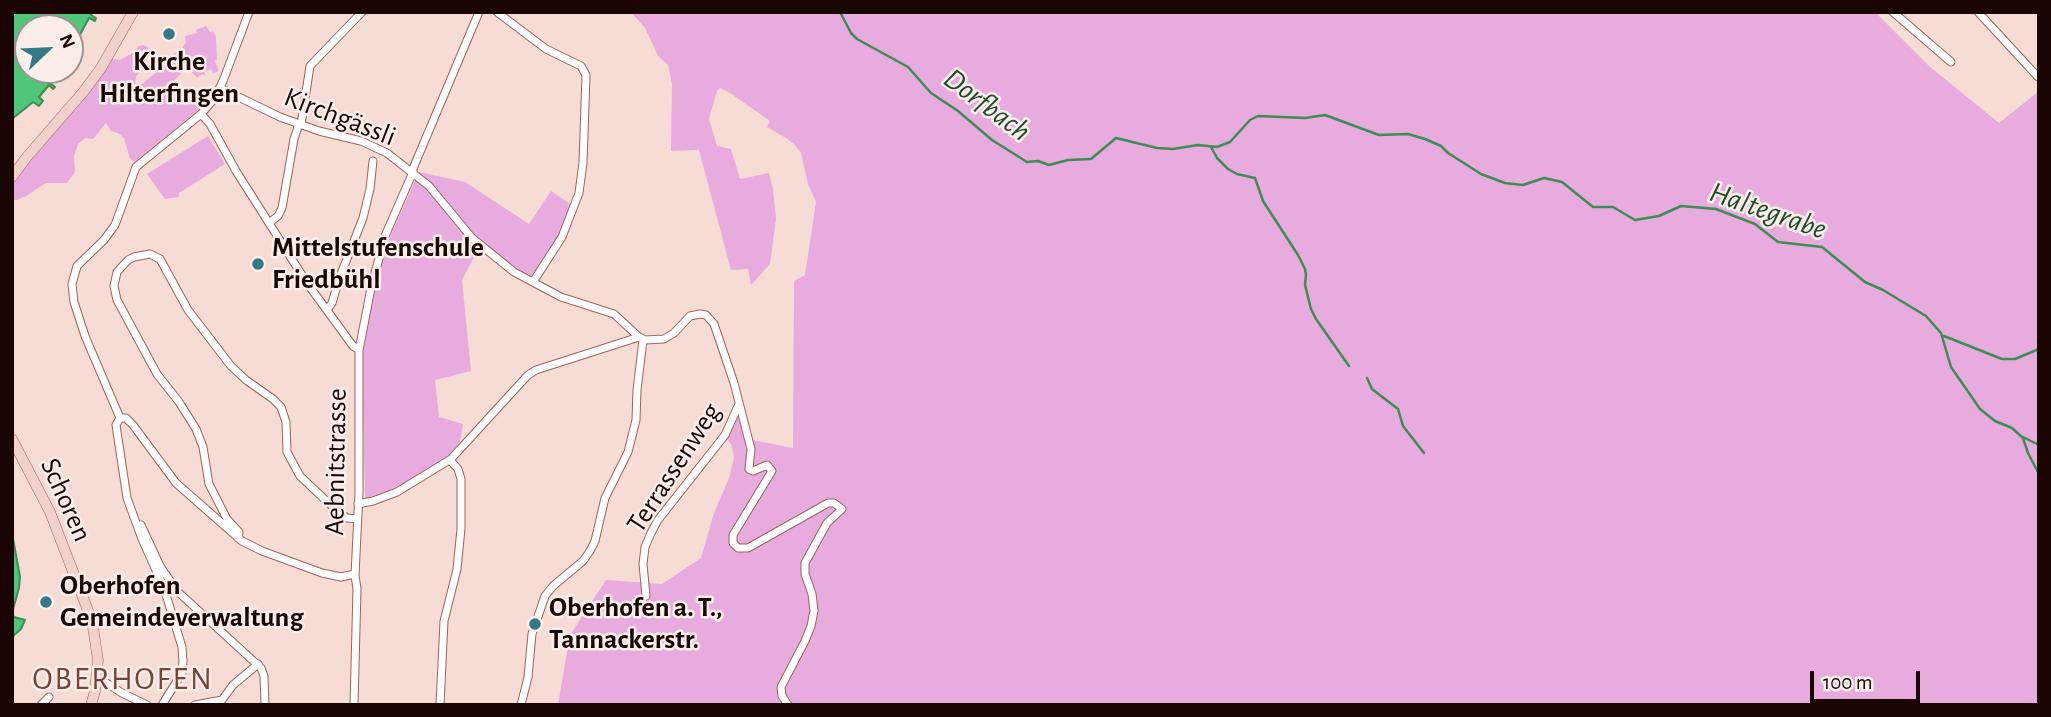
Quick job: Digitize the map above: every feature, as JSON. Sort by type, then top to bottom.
[{"type":"main road","points":[[12,177],[96,76],[133,12]]},
{"type":"main road","name":"Schoren","points":[[12,439],[50,512],[92,620],[97,648],[97,677],[91,705]]},
{"type":"street","points":[[120,418],[82,327],[73,295],[74,272],[113,230],[136,167],[201,114],[215,98],[249,12]]},
{"type":"street","points":[[269,223],[278,216],[282,208],[310,66],[362,12]]},
{"type":"street","name":"Aebnitstrasse","points":[[354,705],[359,350],[379,257],[391,221],[480,12]]},
{"type":"street","points":[[497,12],[546,49],[581,66],[586,75],[583,163],[579,193],[562,237],[533,282]]},
{"type":"street","points":[[1893,12],[1951,62]]},
{"type":"street","points":[[1978,12],[2038,77]]},
{"type":"street","name":"Kirchgässli","points":[[220,88],[261,109],[387,153],[435,191],[472,238],[514,272],[561,297],[614,314],[641,339]]},
{"type":"street","name":"Aebnitstrasse","points":[[201,114],[210,124],[236,171],[307,283],[353,346],[359,350]]},
{"type":"street","points":[[327,310],[332,303],[363,218],[373,161]]},
{"type":"street","points":[[238,538],[239,532],[227,519],[209,484],[203,447],[196,429],[157,374],[115,295],[117,272],[128,260],[150,254],[159,258],[188,310],[236,372],[281,407],[286,422],[287,452],[300,476],[337,511],[347,518],[357,519]]},
{"type":"street","points":[[358,504],[397,492],[450,460],[532,372],[641,339],[660,340],[670,337],[693,315],[709,317],[714,324],[752,452],[749,468],[753,471],[767,465],[772,471],[733,535],[732,541],[736,547],[745,549],[757,544],[828,503],[834,503],[842,509],[827,523],[805,563],[814,611],[805,641],[781,687],[782,696],[788,705]]},
{"type":"street","points":[[521,705],[528,677],[532,634],[545,596],[583,561],[590,551],[605,498],[628,452],[636,421],[641,339]]},
{"type":"street","name":"Terrassenweg","points":[[646,596],[643,564],[645,547],[651,533],[658,520],[726,435],[739,404]]},
{"type":"street","points":[[120,418],[116,425],[130,505],[163,588],[182,647],[181,673],[162,705]]},
{"type":"street","points":[[120,418],[126,418],[133,425],[176,483],[238,538],[262,551],[322,573],[341,577],[355,573]]},
{"type":"street","points":[[440,705],[445,613],[457,569],[461,529],[461,479],[458,469],[450,460]]},
{"type":"street","points":[[130,505],[160,566],[177,591],[258,664],[264,676],[265,705]]},
{"type":"street","points":[[195,705],[222,700],[233,685],[258,664]]},
{"type":"street","points":[[97,677],[147,705]]},
{"type":"street","points":[[41,705],[49,697]]},
{"type":"street","points":[[125,705],[130,697]]},
{"type":"shaded area","points":[[12,12],[92,12],[95,21],[89,18],[84,27],[84,14],[14,14],[14,84],[51,84],[55,87],[53,89],[49,85],[39,97],[43,101],[39,106],[33,102],[12,119]]},
{"type":"shaded area","points":[[631,12],[1875,12],[1929,66],[1999,123],[2039,91],[2039,705],[558,705],[570,635],[606,580],[662,584],[701,558],[734,458],[732,446],[725,435],[738,406],[748,439],[793,448],[794,281],[805,275],[816,202],[808,184],[801,153],[786,138],[767,127],[770,121],[730,93],[720,88],[717,91],[709,119],[717,146],[731,149],[740,179],[769,173],[773,189],[776,219],[770,264],[751,285],[748,269],[731,270],[699,150],[671,151],[672,84],[668,65],[658,56],[645,28]]},
{"type":"shaded area","points":[[206,26],[216,37],[215,61],[219,71],[213,73],[211,69],[204,72],[206,76],[203,74],[197,77],[186,68],[172,83],[180,92],[186,88],[193,90],[202,107],[135,162],[130,159],[124,138],[111,131],[106,123],[93,139],[85,138],[78,144],[74,156],[75,172],[67,183],[46,183],[26,196],[12,200],[12,177],[108,57],[120,60],[139,46],[149,48],[147,65],[136,76],[134,91],[169,61],[166,57],[180,51],[186,42],[185,36],[197,33],[196,30]]},
{"type":"shaded area","points":[[208,136],[225,164],[179,193],[179,197],[165,199],[147,174]]},
{"type":"shaded area","points":[[419,172],[465,182],[529,224],[551,191],[575,207],[533,282],[480,245],[462,280],[471,371],[435,380],[439,417],[463,424],[460,442],[448,456],[405,484],[365,499],[362,358],[376,268]]},
{"type":"shaded area","points":[[12,533],[20,577],[12,613]]},
{"type":"shaded area","points":[[12,613],[14,617],[25,620],[21,629],[12,637]]},
{"type":"waterway","name":"Haltegrabe","points":[[840,12],[857,39],[908,67],[931,93],[958,111],[992,140],[1027,162],[1038,161],[1049,165],[1068,160],[1091,159],[1116,138],[1157,148],[1173,149],[1198,145],[1217,147],[1230,142],[1250,120],[1258,116],[1305,118],[1325,115],[1379,135],[1408,134],[1425,139],[1441,146],[1481,174],[1505,183],[1523,185],[1544,178],[1562,182],[1593,207],[1613,207],[1635,220],[1659,216],[1681,206],[1716,209],[1755,224],[1778,242],[1822,247],[1865,282],[1926,316],[1941,333],[1951,367],[1980,409],[1995,421],[2012,428],[2023,438],[2039,474]]},
{"type":"waterway","points":[[1211,147],[1228,169],[1255,178],[1263,201],[1305,269],[1305,285],[1311,309],[1349,366]]},
{"type":"waterway","points":[[1944,336],[2002,359],[2015,359],[2039,349]]},
{"type":"waterway","points":[[1367,378],[1372,389],[1398,409],[1403,426],[1424,453]]},
{"type":"waterway","points":[[2023,437],[2039,445]]},
{"type":"place","name":"Kirche Hilterfingen","points":[[169,34]]},
{"type":"place","name":"Mittelstufenschule Friedbühl","points":[[258,264]]},
{"type":"place","name":"Oberhofen Gemeindeverwaltung","points":[[46,602]]},
{"type":"place","name":"Oberhofen a. T., Tannackerstr.","points":[[535,624]]},
{"type":"district","name":"OBERHOFEN","points":[[123,679]]},
{"type":"water label","name":"Dorfbach","points":[[987,105]]}]
